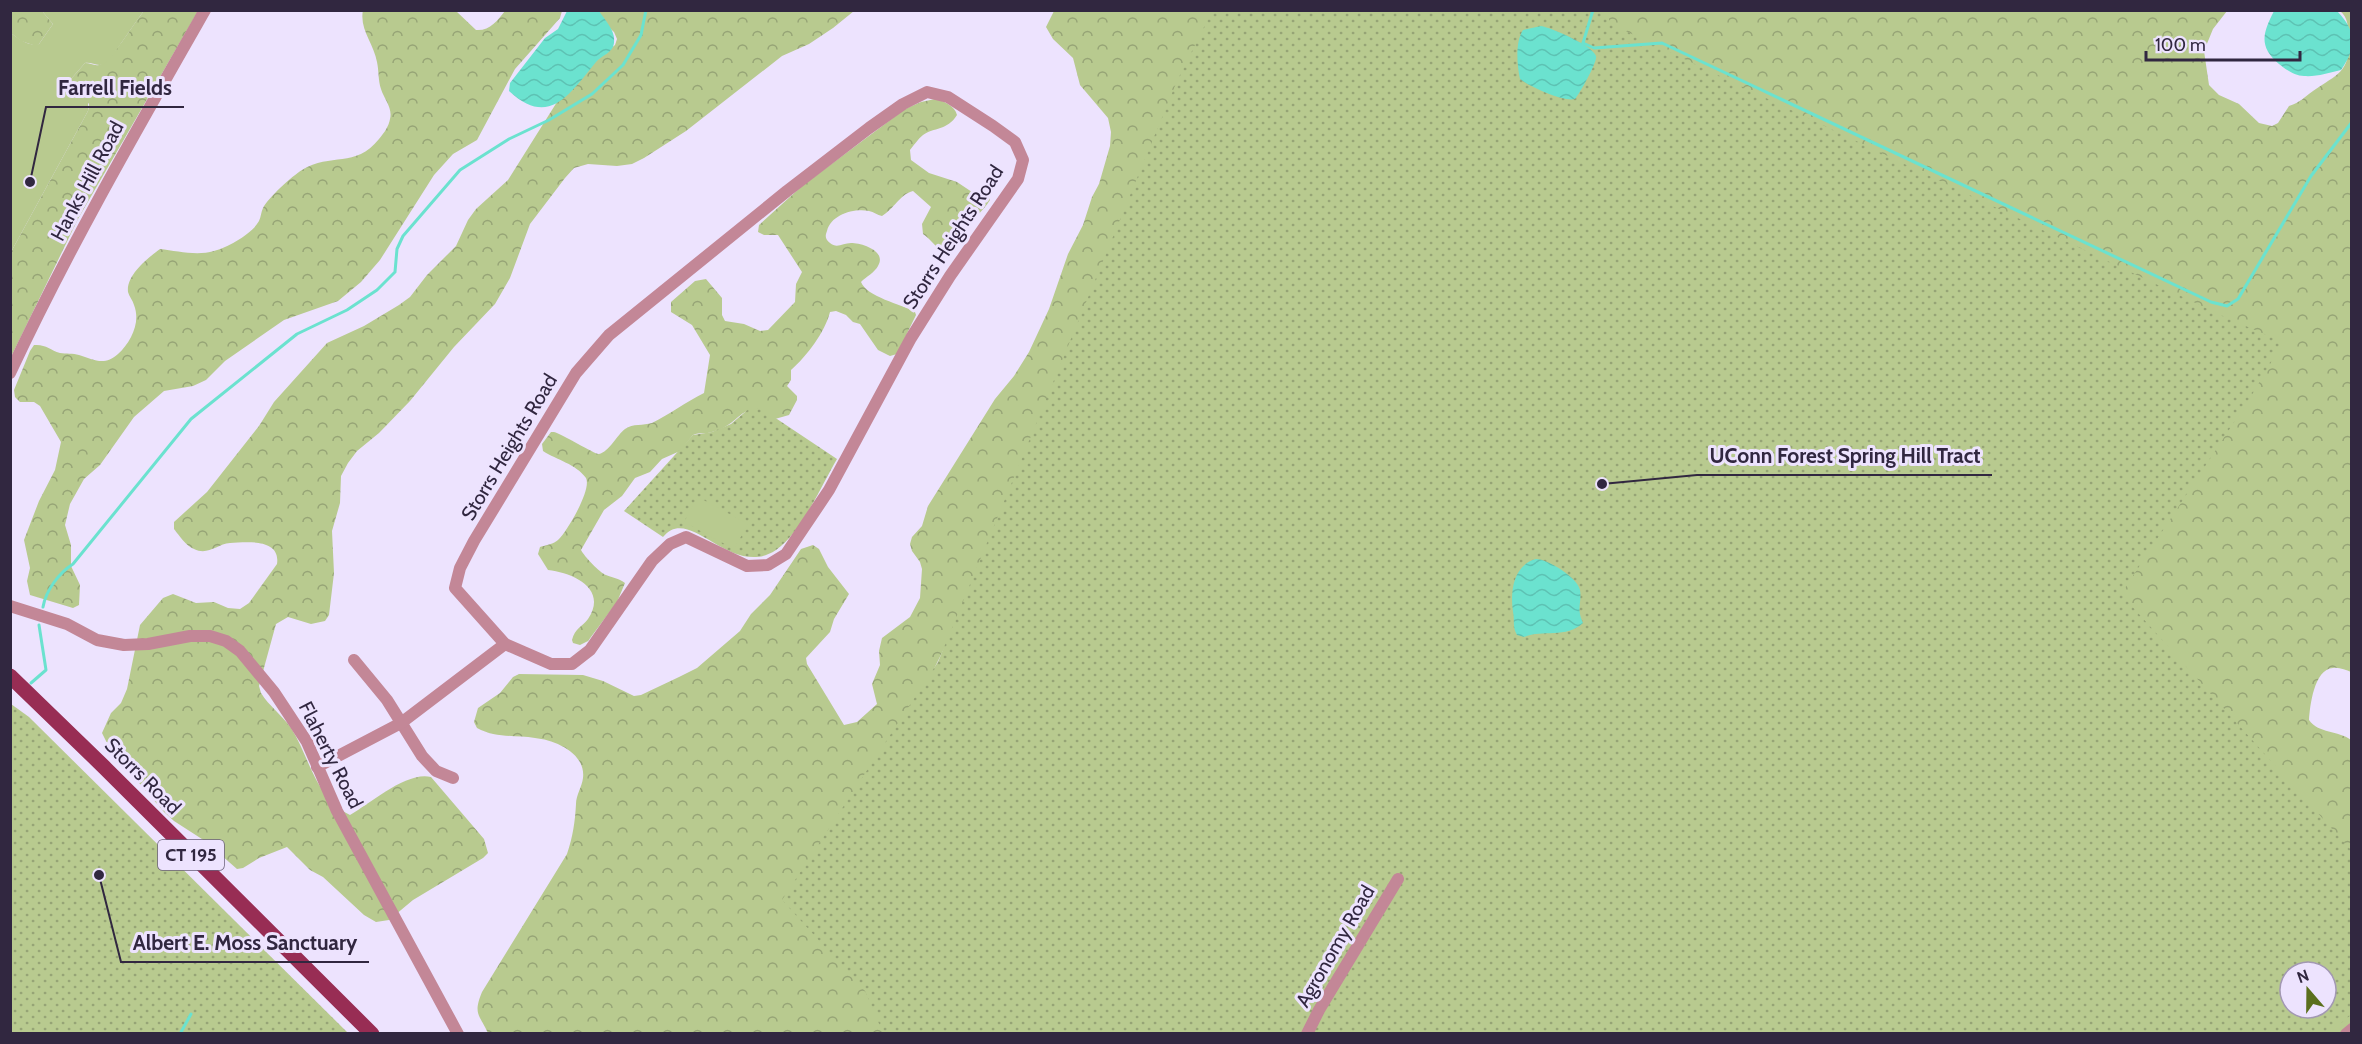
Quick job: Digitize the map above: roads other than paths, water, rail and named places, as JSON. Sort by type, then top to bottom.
[{"type":"main road","name":"Storrs Road","points":[[10,676],[104,766],[372,1034]]},
{"type":"street","name":"Hanks Hill Road","points":[[10,373],[54,284],[138,126],[205,10]]},
{"type":"street","name":"Storrs Heights Road","points":[[927,92],[948,97],[1015,142],[1023,160],[1018,178],[950,276],[917,329],[829,490],[786,554],[768,565],[747,566],[686,537],[670,544],[652,561],[590,650],[572,664],[551,664],[505,644],[455,588],[460,568],[474,541],[576,374],[609,335],[869,128],[903,104],[927,92]]},
{"type":"street","name":"Flaherty Road","points":[[10,606],[67,624],[97,640],[124,645],[148,644],[190,636],[210,636],[226,640],[240,651],[281,701],[307,742],[337,811],[458,1034]]},
{"type":"street","points":[[317,767],[401,723],[505,644]]},
{"type":"street","points":[[354,660],[387,700],[422,756],[436,771],[453,778]]},
{"type":"street","name":"Agronomy Road","points":[[1307,1034],[1348,960],[1398,879]]},
{"type":"street","points":[[2346,1034],[2352,1029]]},
{"type":"water","points":[[567,11],[599,11],[612,30],[613,46],[596,62],[577,86],[557,103],[547,107],[536,107],[523,102],[509,91],[510,83],[545,38],[558,29]]},
{"type":"water","points":[[2274,11],[2337,11],[2348,26],[2352,40],[2350,54],[2341,70],[2301,76],[2279,64],[2268,51],[2264,39]]},
{"type":"water","points":[[1541,26],[1580,42],[1596,56],[1592,70],[1575,99],[1547,93],[1520,79],[1517,54],[1520,35],[1523,30]]},
{"type":"water","points":[[1536,559],[1548,562],[1562,570],[1578,585],[1583,623],[1576,628],[1524,637],[1517,635],[1512,604],[1515,580],[1522,567]]},
{"type":"waterway","points":[[43,607],[54,582],[73,564],[191,419],[297,334],[347,310],[377,290],[395,272],[397,249],[403,236],[460,170],[509,139],[549,120],[592,94],[623,65],[641,35],[646,10]]},
{"type":"waterway","points":[[1583,43],[1593,10]]},
{"type":"waterway","points":[[1583,43],[1594,48],[1662,43],[2211,302],[2227,306],[2238,299],[2311,176],[2352,122]]},
{"type":"waterway","points":[[31,683],[46,670],[39,625]]},
{"type":"waterway","points":[[180,1034],[191,1014]]},
{"type":"place","name":"Farrell Fields","points":[[30,182]]},
{"type":"place","name":"UConn Forest Spring Hill Tract","points":[[1602,484]]},
{"type":"place","name":"Albert E. Moss Sanctuary","points":[[99,875]]}]
